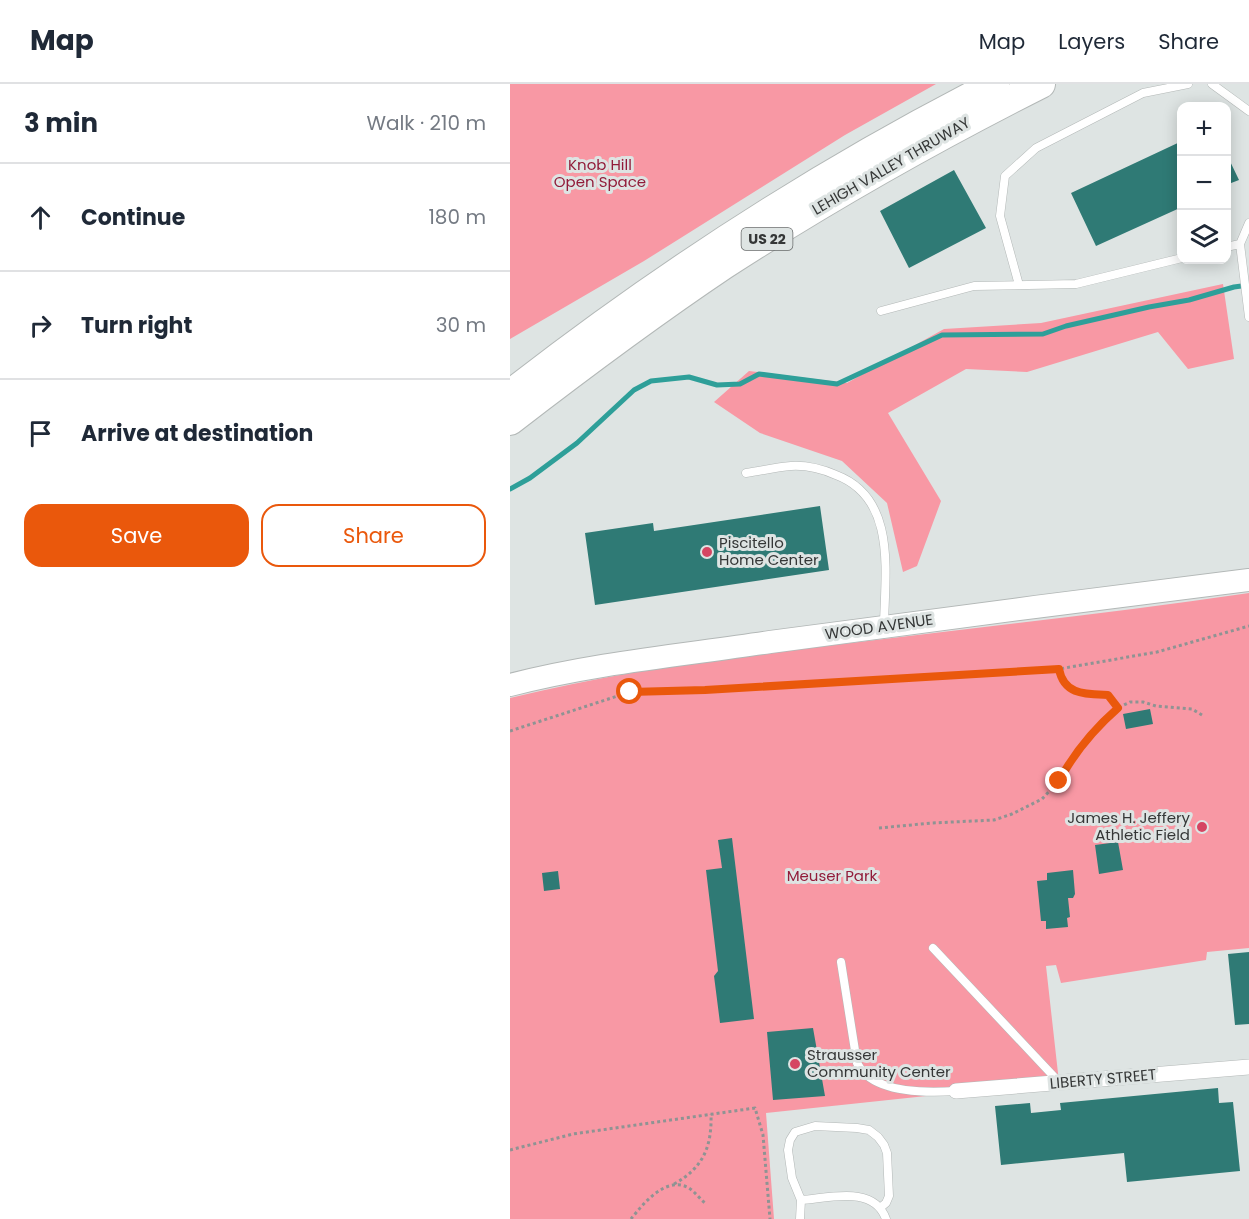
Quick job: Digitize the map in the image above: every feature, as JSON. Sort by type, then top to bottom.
[{"type":"highway","name":"LEHIGH VALLEY THRUWAY","points":[[510,394],[631,304],[727,240],[888,142],[995,84]]},
{"type":"highway","name":"LEHIGH VALLEY THRUWAY","points":[[510,421],[641,323],[724,266],[896,160],[1041,84]]},
{"type":"main road","name":"WOOD AVENUE","points":[[510,685],[576,671],[884,626],[1249,580]]},
{"type":"street","name":"LIBERTY STREET","points":[[956,1091],[1249,1067]]},
{"type":"lane","points":[[1019,285],[1000,216],[1005,176],[1036,148],[1143,93],[1188,84]]},
{"type":"lane","points":[[1212,84],[1249,111]]},
{"type":"lane","points":[[1249,223],[1240,244],[1249,317]]},
{"type":"lane","points":[[1231,246],[1240,244]]},
{"type":"lane","points":[[881,311],[974,286],[1076,284],[1177,259]]},
{"type":"lane","points":[[746,473],[792,466],[820,468],[851,480],[874,505],[882,529],[885,561],[884,626]]},
{"type":"lane","points":[[933,948],[1059,1082]]},
{"type":"lane","points":[[841,962],[857,1063],[862,1072],[873,1080],[910,1092],[956,1091]]},
{"type":"lane","points":[[801,1219],[801,1200],[792,1178],[788,1150],[795,1132],[815,1126],[869,1130],[878,1137],[887,1153],[889,1196],[881,1207]]},
{"type":"lane","points":[[801,1200],[856,1196],[870,1198],[881,1207],[886,1219]]},
{"type":"path","points":[[510,731],[630,692],[705,690],[1059,669],[1157,652],[1249,626]]},
{"type":"path","points":[[1059,669],[1061,679],[1071,690],[1108,695],[1118,708]]},
{"type":"path","points":[[879,828],[994,820],[1042,799],[1059,781],[1069,762],[1101,723],[1118,708],[1130,702],[1192,709],[1203,715]]},
{"type":"path","points":[[510,1150],[573,1134],[755,1108],[763,1135],[770,1219]]},
{"type":"path","points":[[631,1219],[645,1201],[657,1192],[687,1177],[696,1168],[712,1135],[711,1114]]},
{"type":"path","points":[[671,1186],[686,1186],[706,1204]]},
{"type":"green space","name":"Knob Hill Open Space","points":[[510,84],[936,84],[845,135],[644,261],[510,339]]},
{"type":"green space","points":[[1223,284],[1234,359],[1188,369],[1158,332],[1027,372],[966,369],[888,413],[941,501],[917,566],[903,572],[887,503],[842,461],[760,433],[714,402],[749,371],[847,383],[944,329],[1041,323]]},
{"type":"green space","name":"Meuser Park","points":[[1249,593],[1249,948],[1207,952],[1206,960],[1061,983],[1056,965],[1046,966],[1059,1082],[766,1113],[774,1219],[510,1219],[510,698],[634,672],[717,660]]},
{"type":"building","points":[[1177,143],[1177,209],[1096,246],[1071,193]]},
{"type":"building","points":[[1231,163],[1239,180],[1231,183]]},
{"type":"building","points":[[954,170],[986,228],[909,268],[880,211]]},
{"type":"building","name":"Piscitello Home Center","points":[[820,506],[829,570],[595,605],[585,533],[653,523],[654,531]]},
{"type":"building","points":[[1150,709],[1153,724],[1126,729],[1123,714]]},
{"type":"building","points":[[732,838],[754,1019],[720,1023],[714,976],[718,971],[706,870],[722,868],[718,840]]},
{"type":"building","points":[[1118,842],[1123,870],[1099,874],[1095,845]]},
{"type":"building","points":[[1073,870],[1075,894],[1073,898],[1068,898],[1070,917],[1067,918],[1068,927],[1046,929],[1046,921],[1041,921],[1037,881],[1047,880],[1047,873]]},
{"type":"building","points":[[558,871],[560,889],[544,891],[542,873]]},
{"type":"building","points":[[1249,952],[1249,1024],[1235,1025],[1228,954]]},
{"type":"building","name":"Strausser Community Center","points":[[813,1028],[825,1096],[773,1100],[767,1032]]},
{"type":"building","points":[[1218,1088],[1219,1103],[1233,1102],[1240,1171],[1127,1182],[1124,1153],[1001,1165],[995,1106],[1030,1103],[1031,1113],[1061,1110],[1060,1103]]},
{"type":"waterway","points":[[510,489],[530,478],[577,443],[634,390],[651,381],[689,377],[717,385],[740,384],[759,374],[837,384],[942,335],[1043,334],[1066,326],[1249,285]]},
{"type":"place","name":"Piscitello Home Center","points":[[707,552]]},
{"type":"place","name":"James H. Jeffery Athletic Field","points":[[1202,827]]},
{"type":"place","name":"Strausser Community Center","points":[[795,1064]]},
{"type":"route","points":[[630,692],[705,690],[1059,669],[1061,679],[1071,690],[1108,695],[1118,708],[1101,723],[1069,762],[1059,781]]}]
